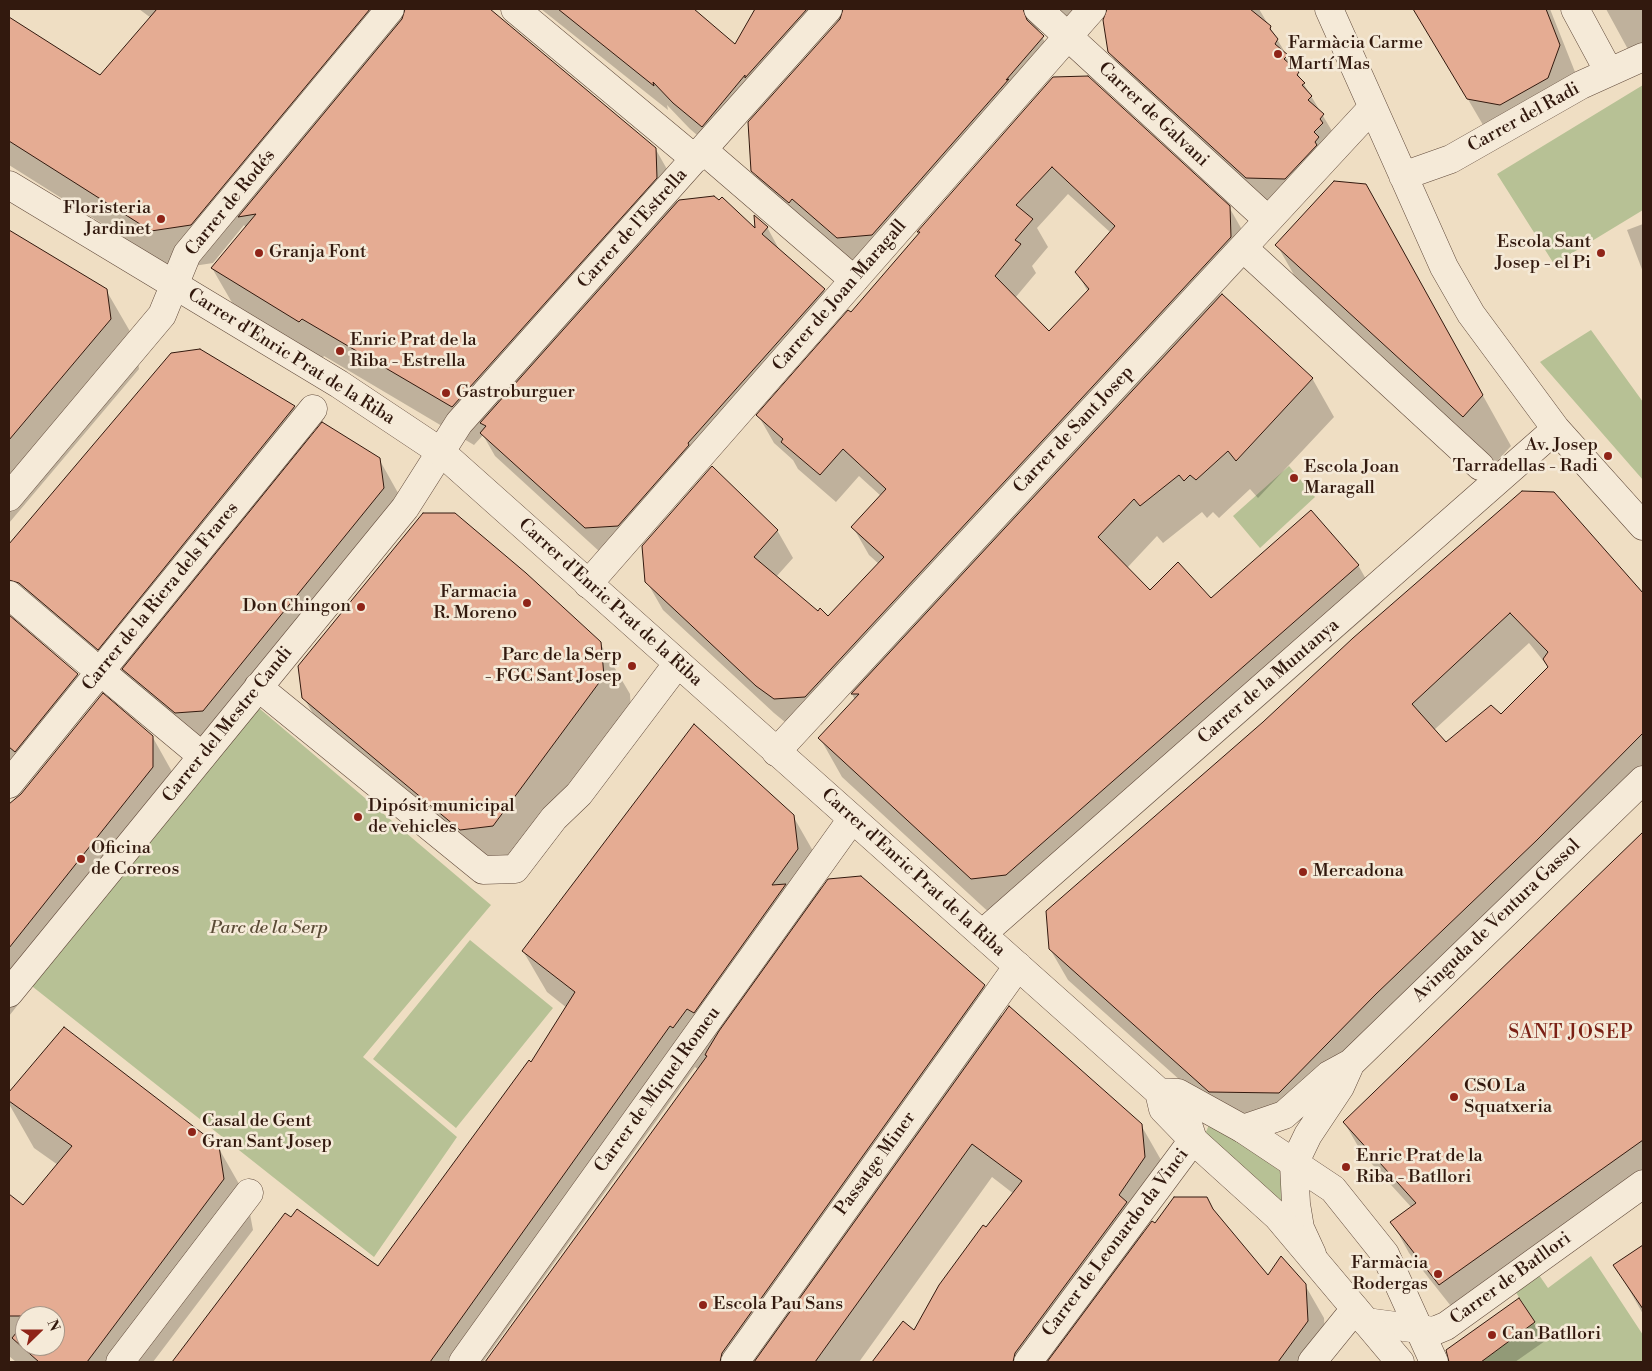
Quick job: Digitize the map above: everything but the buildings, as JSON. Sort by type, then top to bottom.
[{"type":"street","name":"Carrer de Rodés","points":[[9,497],[162,315],[187,254],[390,9]]},
{"type":"street","points":[[515,9],[699,154],[854,280]]},
{"type":"street","name":"Carrer de l'Estrella","points":[[441,452],[459,423],[828,9]]},
{"type":"street","name":"Carrer de Galvani","points":[[1038,9],[1268,220]]},
{"type":"street","name":"Carrer de Joan Maragall","points":[[588,584],[1092,9]]},
{"type":"street","points":[[1329,9],[1444,267],[1471,314],[1556,429],[1643,526]]},
{"type":"street","points":[[1575,9],[1609,72]]},
{"type":"street","name":"Carrer del Radi","points":[[1403,176],[1450,159],[1581,85],[1643,57]]},
{"type":"street","name":"Carrer de Sant Josep","points":[[776,752],[1372,108]]},
{"type":"street","name":"Carrer d'Enric Prat de la Riba","points":[[9,184],[339,384],[441,452],[1018,966],[1169,1092],[1243,1129],[1333,1188],[1385,1254],[1417,1329],[1434,1362]]},
{"type":"street","points":[[1252,256],[1480,466]]},
{"type":"street","name":"Carrer de la Riera dels Frares","points":[[9,784],[91,665],[313,410]]},
{"type":"street","name":"Carrer de la Muntanya","points":[[982,934],[1556,429]]},
{"type":"street","name":"Carrer del Mestre Candi","points":[[9,993],[405,508],[441,452]]},
{"type":"street","points":[[9,595],[202,756]]},
{"type":"street","points":[[258,688],[483,870],[515,869],[554,818],[579,794],[678,663]]},
{"type":"street","name":"Avinguda de Ventura Gassol","points":[[1243,1129],[1284,1116],[1329,1075],[1351,1064],[1643,780]]},
{"type":"street","name":"Carrer de Miquel Romeu","points":[[463,1362],[852,818]]},
{"type":"street","name":"Passatge Miner","points":[[735,1362],[1018,966]]},
{"type":"street","name":"Avinguda de Ventura Gassol","points":[[1315,1261],[1300,1228],[1296,1204],[1294,1164],[1308,1136],[1340,1087],[1351,1064]]},
{"type":"street","name":"Carrer d'Enric Prat de la Riba","points":[[1169,1092],[1163,1109],[1277,1216],[1400,1362]]},
{"type":"street","name":"Carrer de Leonardo da Vinci","points":[[1028,1362],[1194,1140]]},
{"type":"street","name":"Carrer de Batllori","points":[[1360,1315],[1434,1332],[1446,1326],[1643,1184]]},
{"type":"street","points":[[120,1362],[249,1193]]},
{"type":"street","points":[[1312,1362],[1360,1315]]},
{"type":"green space","name":"Escola Sant Josep - el Pi","points":[[1643,85],[1643,210],[1554,264],[1497,174]]},
{"type":"green space","points":[[1591,330],[1643,402],[1643,480],[1540,362]]},
{"type":"green space","points":[[1289,466],[1315,497],[1260,548],[1233,516]]},
{"type":"green space","name":"Parc de la Serp","points":[[253,703],[491,905],[363,1057],[457,1137],[374,1257],[28,983]]},
{"type":"green space","points":[[470,940],[553,1008],[456,1128],[373,1059]]},
{"type":"green space","points":[[1209,1125],[1245,1145],[1280,1171],[1284,1176],[1283,1200],[1280,1203],[1205,1134]]},
{"type":"green space","points":[[1591,1256],[1643,1335],[1643,1362],[1481,1362],[1535,1322],[1515,1291],[1539,1275],[1548,1288]]},
{"type":"place","name":"Farmàcia Carme Martí Mas","points":[[1278,54]]},
{"type":"place","name":"Floristeria Jardinet","points":[[161,219]]},
{"type":"place","name":"Granja Font","points":[[259,253]]},
{"type":"place","name":"Escola Sant Josep - el Pi","points":[[1601,253]]},
{"type":"place","name":"Enric Prat de la Riba - Estrella","points":[[340,351]]},
{"type":"place","name":"Gastroburguer","points":[[446,393]]},
{"type":"place","name":"Av. Josep Tarradellas - Radi","points":[[1608,456]]},
{"type":"place","name":"Escola Joan Maragall","points":[[1294,478]]},
{"type":"place","name":"Farmacia R. Moreno","points":[[527,603]]},
{"type":"place","name":"Don Chingon","points":[[361,607]]},
{"type":"place","name":"Parc de la Serp - FGC Sant Josep","points":[[632,666]]},
{"type":"place","name":"Dipósit municipal de vehicles","points":[[358,817]]},
{"type":"place","name":"Oficina de Correos","points":[[81,859]]},
{"type":"place","name":"Mercadona","points":[[1303,872]]},
{"type":"place","name":"CSO La Squatxeria","points":[[1454,1097]]},
{"type":"place","name":"Casal de Gent Gran Sant Josep","points":[[192,1132]]},
{"type":"place","name":"Enric Prat de la Riba - Batllori","points":[[1346,1167]]},
{"type":"place","name":"Farmàcia Rodergas","points":[[1438,1274]]},
{"type":"place","name":"Escola Pau Sans","points":[[703,1305]]},
{"type":"place","name":"Can Batllori","points":[[1492,1335]]},
{"type":"district","name":"SANT JOSEP","points":[[1571,1033]]}]
